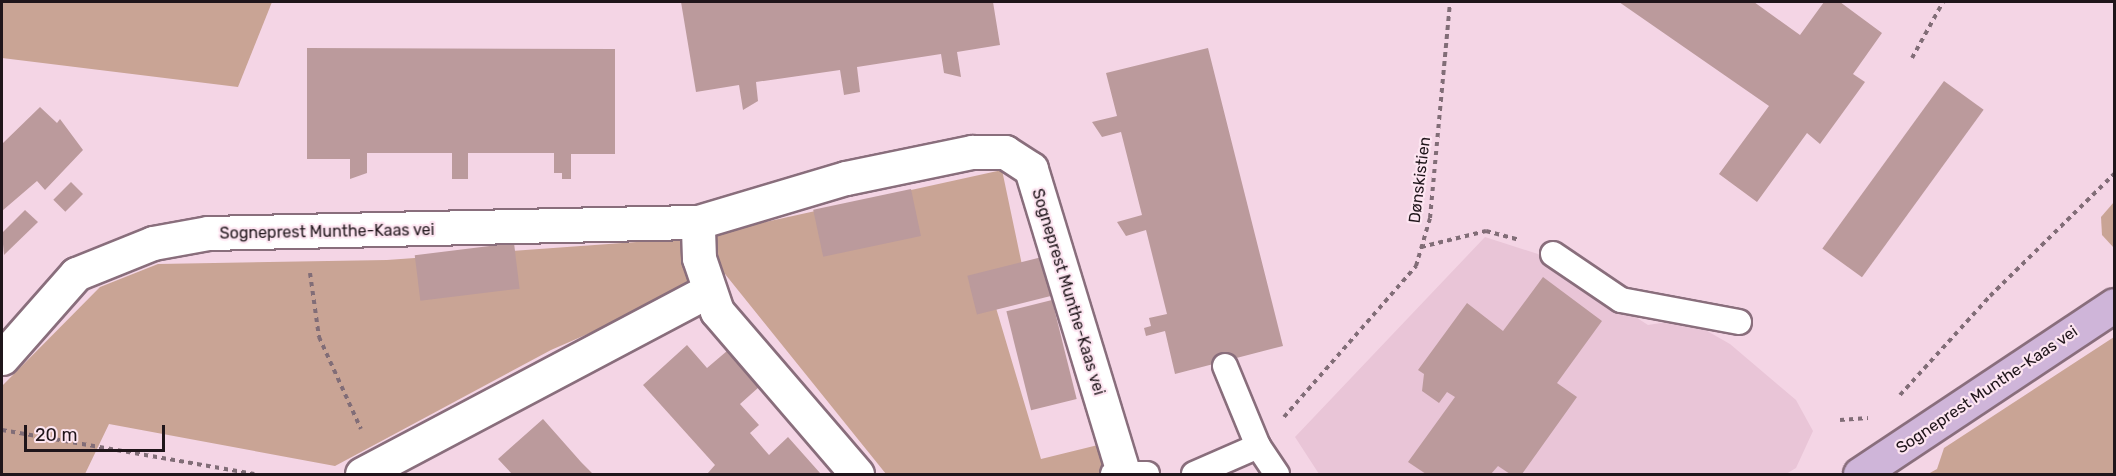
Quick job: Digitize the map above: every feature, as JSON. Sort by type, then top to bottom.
[{"type":"main road","name":"Sogneprest Munthe-Kaas vei","points":[[1860,474],[2115,305]]},
{"type":"street","name":"Sogneprest Munthe-Kaas vei","points":[[2,358],[76,274],[119,253],[208,233],[308,233],[698,222],[846,178],[972,152],[1005,152],[1030,169],[1128,473]]},
{"type":"street","points":[[698,222],[706,292],[717,311],[857,474]]},
{"type":"street","points":[[387,467],[706,292]]},
{"type":"lane","points":[[1552,254],[1621,300],[1739,322]]},
{"type":"lane","points":[[1225,366],[1258,446],[1277,474]]},
{"type":"lane","points":[[1194,474],[1258,446]]},
{"type":"path","name":"Dønskistien","points":[[1258,446],[1377,314],[1416,266],[1430,218],[1450,2]]},
{"type":"path","points":[[1912,58],[1943,2]]},
{"type":"path","points":[[1840,420],[1880,417],[1989,296],[2115,174]]},
{"type":"path","points":[[1421,247],[1486,231],[1552,254]]},
{"type":"path","points":[[308,233],[319,336],[357,415],[387,467]]},
{"type":"path","points":[[1880,417],[1902,447]]},
{"type":"path","points":[[2,430],[254,474]]},
{"type":"shaded area","points":[[2,2],[272,2],[238,87],[2,58]]},
{"type":"shaded area","points":[[1002,170],[1022,265],[988,281],[1041,459],[1098,445],[1107,474],[886,474],[725,274],[551,350],[335,466],[109,424],[85,474],[2,474],[2,386],[100,287],[158,264],[387,260],[692,238]]},
{"type":"shaded area","points":[[2114,202],[2114,248],[2102,235],[2101,217]]},
{"type":"shaded area","points":[[1485,237],[1538,254],[1648,325],[1686,319],[1730,344],[1796,400],[1813,431],[1796,468],[1786,474],[1319,474],[1295,437]]},
{"type":"shaded area","points":[[2114,337],[2114,474],[1928,474],[1937,469],[1944,448]]},
{"type":"building","points":[[681,2],[993,2],[1000,45],[957,52],[961,77],[944,73],[941,54],[857,67],[860,92],[844,95],[840,70],[756,82],[758,101],[743,110],[739,85],[696,92]]},
{"type":"building","points":[[1619,2],[1754,2],[1800,35],[1824,2],[1840,2],[1882,33],[1853,74],[1865,82],[1820,144],[1807,133],[1757,202],[1719,174],[1769,106]]},
{"type":"building","points":[[307,48],[615,49],[615,154],[571,154],[571,179],[562,179],[562,173],[554,173],[554,153],[468,153],[468,179],[452,179],[452,153],[367,153],[367,173],[350,179],[350,159],[307,159]]},
{"type":"building","points":[[1208,48],[1283,346],[1175,374],[1165,331],[1146,336],[1144,328],[1151,326],[1149,318],[1167,314],[1146,230],[1126,236],[1117,222],[1142,215],[1121,132],[1102,137],[1092,122],[1117,116],[1106,73]]},
{"type":"building","points":[[1944,81],[1984,110],[1862,277],[1822,248]]},
{"type":"building","points":[[40,107],[57,123],[60,119],[83,150],[45,190],[37,181],[2,211],[2,144]]},
{"type":"building","points":[[71,182],[83,194],[65,212],[53,200]]},
{"type":"building","points":[[911,189],[921,236],[823,257],[813,210]]},
{"type":"building","points":[[25,210],[38,222],[4,255],[2,233]]},
{"type":"building","points":[[514,243],[520,289],[420,301],[415,255]]},
{"type":"building","points":[[1042,257],[1052,296],[977,314],[967,276]]},
{"type":"building","points":[[1543,277],[1602,321],[1557,383],[1577,397],[1522,474],[1510,474],[1498,466],[1491,474],[1426,474],[1408,462],[1455,397],[1447,392],[1439,403],[1422,391],[1424,374],[1418,370],[1467,303],[1503,331]]},
{"type":"building","points":[[1052,300],[1077,399],[1031,410],[1006,311]]},
{"type":"building","points":[[687,345],[707,368],[727,351],[759,387],[740,404],[759,425],[750,433],[769,455],[788,437],[820,473],[707,474],[715,465],[643,385]]},
{"type":"building","points":[[543,419],[593,474],[512,474],[498,459]]}]
